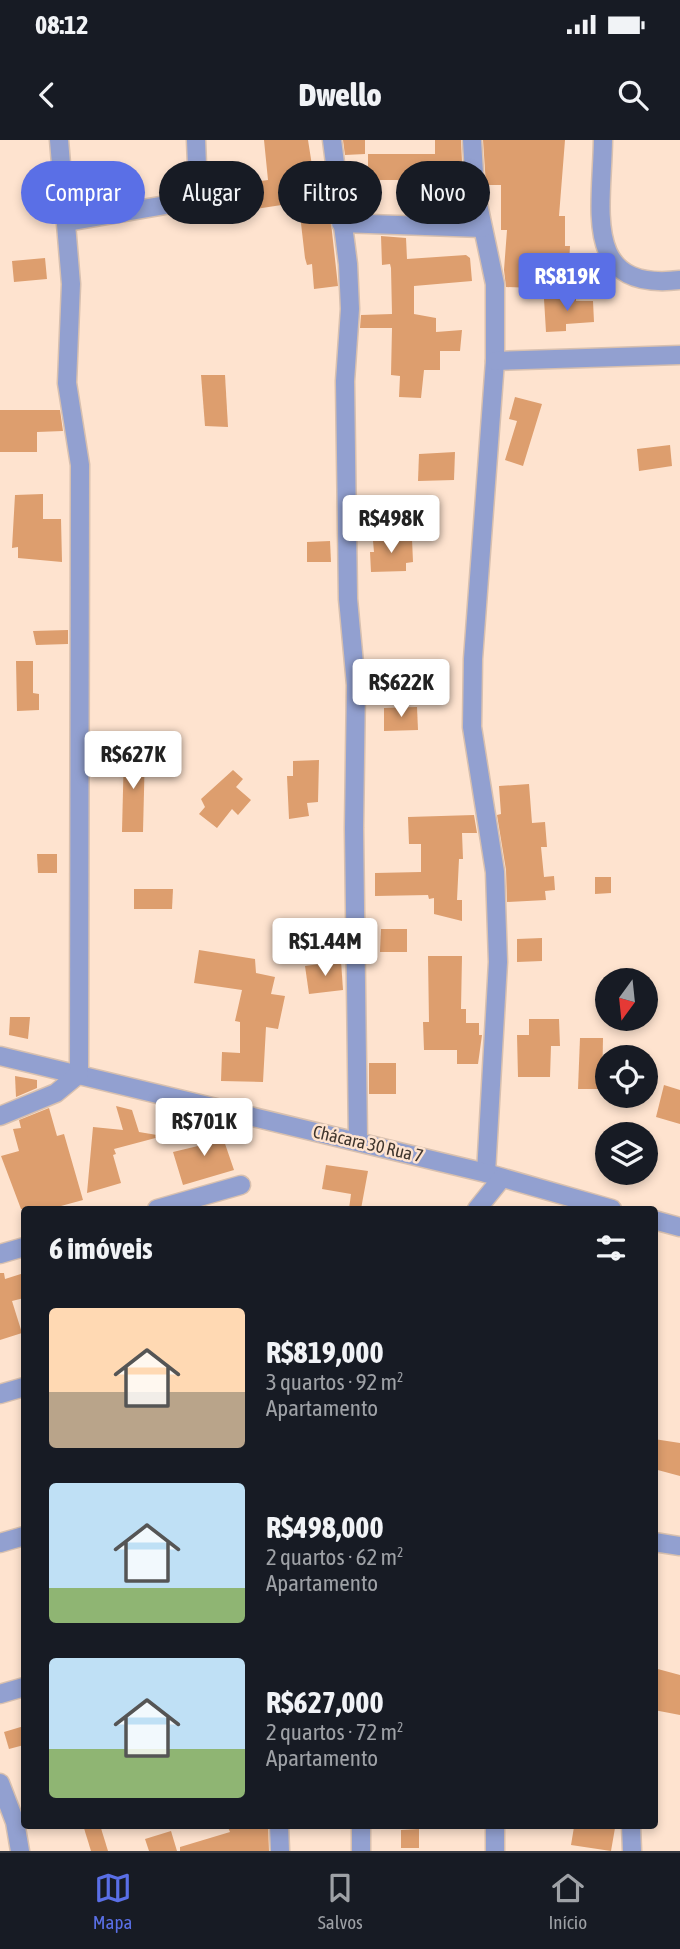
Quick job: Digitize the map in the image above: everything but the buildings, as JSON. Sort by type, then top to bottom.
[{"type":"street","points":[[60,140],[62,161]]},
{"type":"street","points":[[145,209],[183,202],[198,191],[196,140]]},
{"type":"street","points":[[332,140],[334,161]]},
{"type":"street","points":[[472,140],[475,190],[495,284],[495,361],[473,659],[472,727],[495,872],[498,962],[494,1175],[478,1206]]},
{"type":"street","points":[[603,140],[602,206],[606,255],[617,270],[634,279],[653,283],[680,280]]},
{"type":"street","points":[[0,1116],[56,1093],[79,1074],[80,465],[67,383],[71,284],[67,224]]},
{"type":"street","points":[[341,224],[348,264],[350,309],[345,381],[348,599],[356,685],[354,828],[358,1142]]},
{"type":"street","points":[[369,224],[482,228]]},
{"type":"street","points":[[495,361],[680,355]]},
{"type":"street","name":"Chácara 30 Rua 7","points":[[0,1056],[494,1175],[602,1206]]},
{"type":"street","points":[[168,1206],[241,1185]]},
{"type":"street","points":[[658,1221],[680,1227]]},
{"type":"street","points":[[0,1254],[21,1248]]},
{"type":"street","points":[[0,1394],[21,1388]]},
{"type":"street","points":[[0,1543],[21,1537]]},
{"type":"street","points":[[658,1543],[680,1546]]},
{"type":"street","points":[[0,1695],[21,1688]]},
{"type":"street","points":[[0,1783],[20,1851]]},
{"type":"street","points":[[279,1829],[280,1851]]},
{"type":"street","points":[[361,1829],[361,1851]]},
{"type":"street","points":[[495,1829],[495,1851]]},
{"type":"street","points":[[631,1829],[632,1851]]}]
